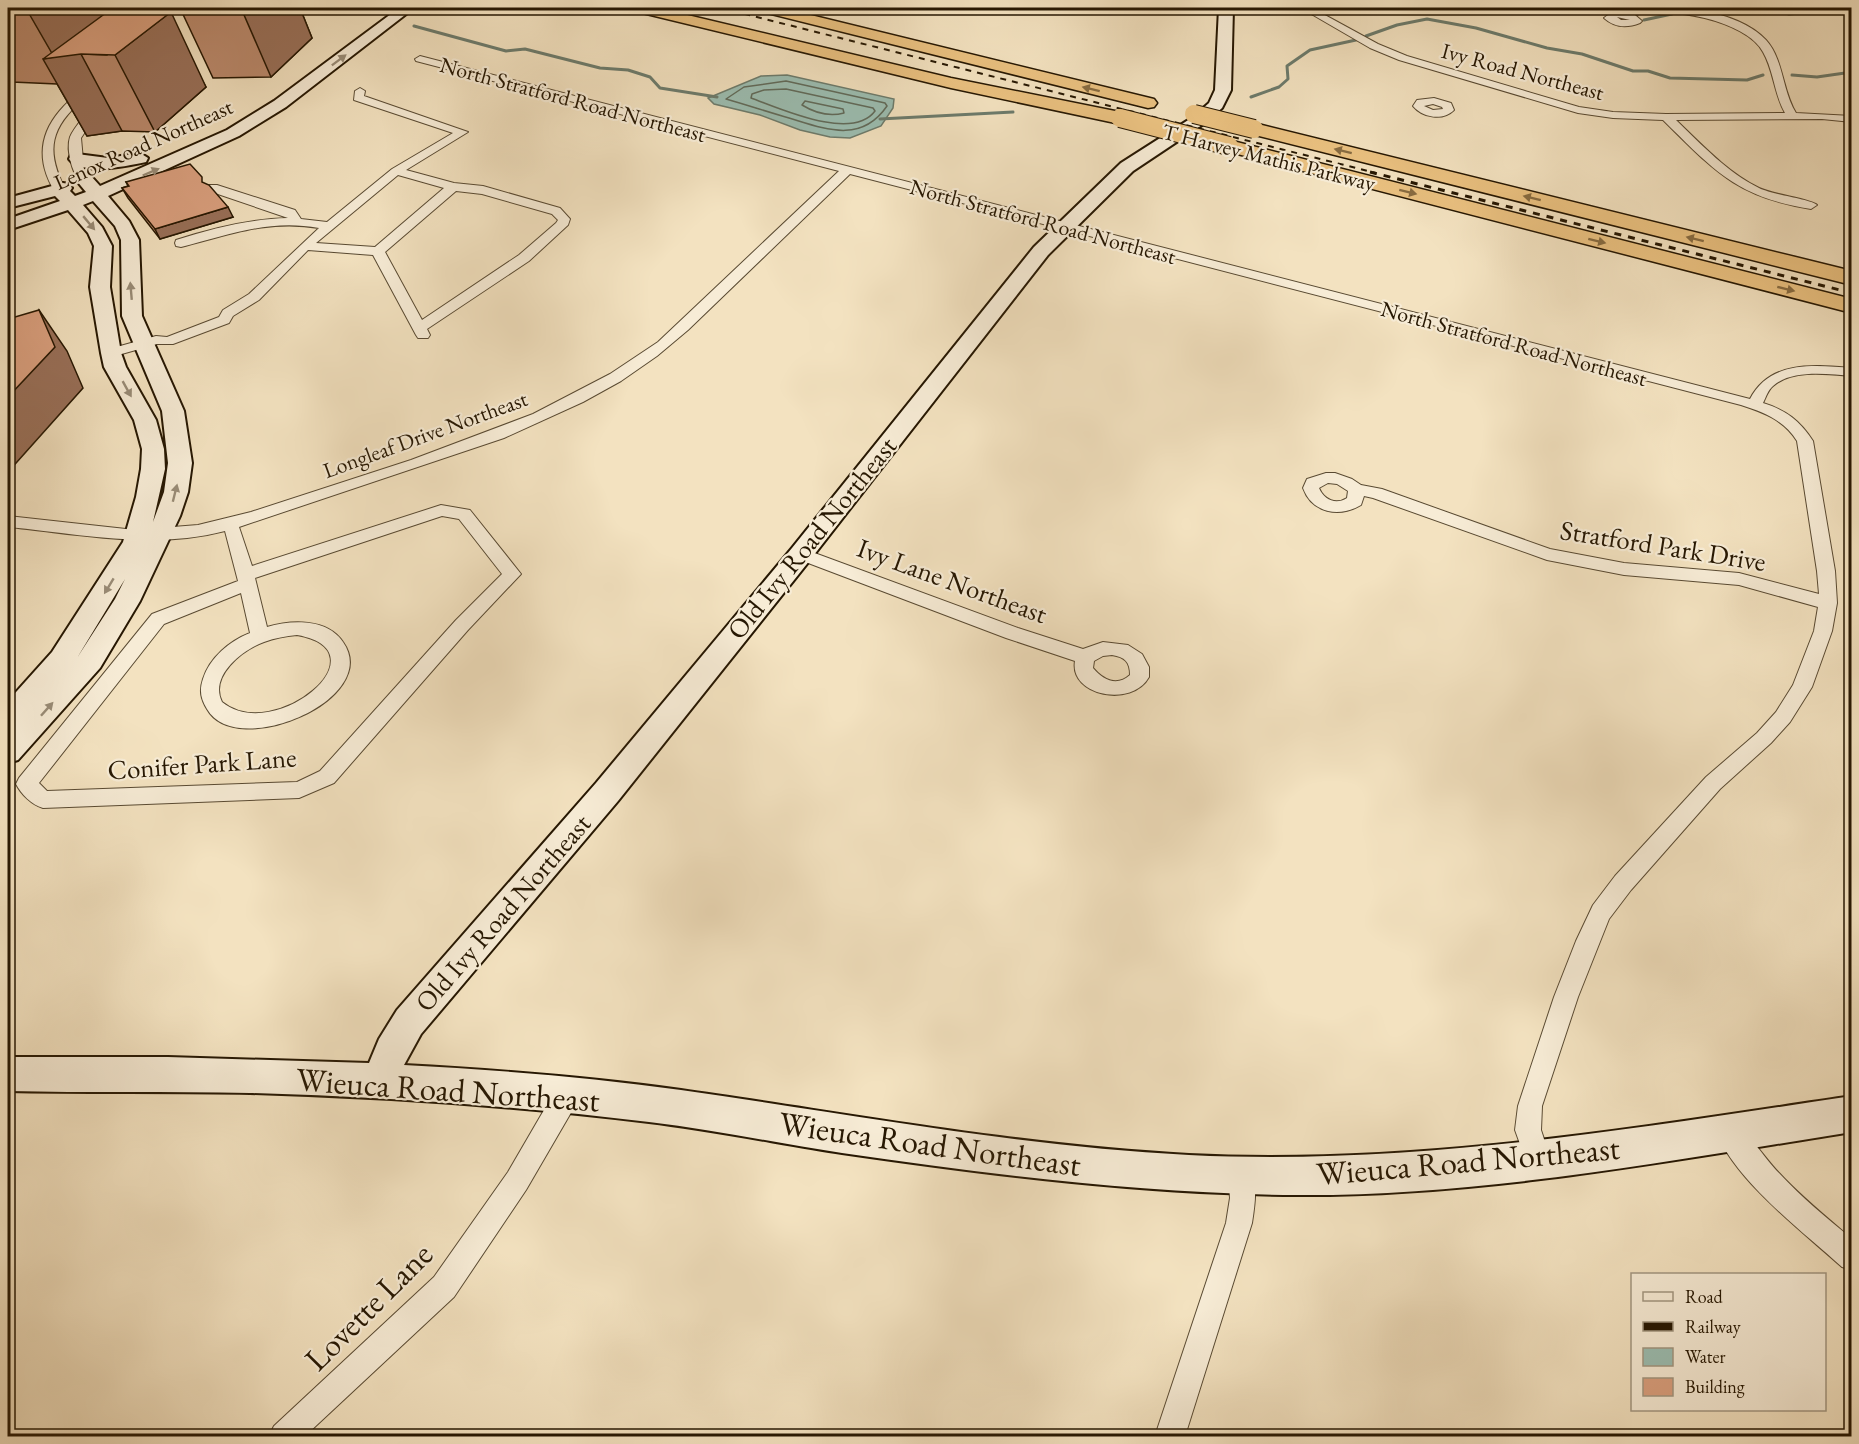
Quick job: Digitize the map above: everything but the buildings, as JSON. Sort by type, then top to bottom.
[{"type":"highway","points":[[640,8],[951,83],[1120,118]]},
{"type":"highway","name":"T Harvey Mathis Parkway","points":[[687,8],[1851,306]]},
{"type":"highway","name":"T Harvey Mathis Parkway","points":[[765,8],[1851,278]]},
{"type":"highway","points":[[813,8],[920,40],[967,58]]},
{"type":"main road","name":"Lenox Road Northeast","points":[[8,225],[97,194],[186,156],[260,118],[407,8]]},
{"type":"main road","name":"Old Ivy Road Northeast","points":[[381,1080],[391,1051],[409,1022],[607,792],[801,554],[1004,296],[1064,227],[1127,167],[1199,120],[1216,105],[1223,90],[1226,8]]},
{"type":"main road","name":"Lenox Road Northeast","points":[[8,203],[53,196],[85,180],[173,144]]},
{"type":"main road","points":[[77,159],[87,163],[104,164],[140,159]]},
{"type":"main road","points":[[8,719],[62,659],[176,492],[180,463],[173,411],[150,341],[132,316],[130,240],[123,225],[85,180]]},
{"type":"main road","points":[[8,214],[53,196],[70,204],[96,231],[103,246],[100,287],[111,353],[115,367],[145,420],[153,449],[153,469],[148,497],[148,535],[127,601],[90,661],[8,752]]},
{"type":"main road","name":"Wieuca Road Northeast","points":[[8,1074],[106,1073],[381,1080],[492,1087],[718,1113],[868,1138],[1045,1161],[1170,1173],[1241,1175],[1394,1173],[1538,1160],[1851,1114]]},
{"type":"street","name":"Ivy Road Northeast","points":[[1306,8],[1387,52],[1578,110],[1613,115],[1666,117],[1832,116],[1851,119]]},
{"type":"street","points":[[1626,14],[1655,10],[1686,13],[1727,21],[1752,34],[1762,43],[1775,68],[1785,106],[1792,116]]},
{"type":"street","name":"North Stratford Road Northeast","points":[[420,59],[1754,406],[1783,417],[1795,426],[1805,441],[1826,571],[1828,603],[1823,631],[1802,687],[1783,717],[1764,738],[1705,791],[1601,912],[1573,978],[1530,1106],[1528,1130],[1538,1160]]},
{"type":"street","points":[[1445,95],[1461,76]]},
{"type":"street","points":[[53,196],[47,140],[59,119],[83,95],[102,82]]},
{"type":"street","points":[[111,353],[150,341],[168,341],[224,320],[228,313],[254,297],[328,226],[396,171],[462,132],[358,98],[360,91]]},
{"type":"street","points":[[85,180],[78,172],[75,138],[102,102]]},
{"type":"street","points":[[1666,117],[1726,174],[1751,189],[1775,198],[1811,205]]},
{"type":"street","name":"Longleaf Drive Northeast","points":[[8,521],[110,534],[148,535],[230,525],[488,440],[586,395],[653,352],[685,326],[846,170]]},
{"type":"street","points":[[378,251],[421,332],[524,258],[562,225],[564,219],[556,211],[494,192],[453,187],[396,171]]},
{"type":"street","points":[[305,246],[378,251],[453,187]]},
{"type":"street","points":[[213,188],[291,213],[297,222]]},
{"type":"street","points":[[181,243],[226,229],[249,225],[297,222],[328,226]]},
{"type":"street","points":[[1754,406],[1768,382],[1792,372],[1829,370],[1851,372]]},
{"type":"street","name":"Stratford Park Drive","points":[[1356,490],[1376,494],[1547,554],[1576,561],[1624,569],[1740,579],[1828,603]]},
{"type":"street","name":"Conifer Park Lane","points":[[441,510],[464,514],[512,573],[327,777],[299,790],[43,800],[27,783],[158,619],[246,579],[441,510]]},
{"type":"street","points":[[230,525],[235,534],[261,635]]},
{"type":"street","name":"Ivy Lane Northeast","points":[[801,554],[1012,633],[1085,657]]},
{"type":"street","points":[[297,628],[310,629],[327,635],[338,645],[341,660],[338,674],[321,695],[293,712],[264,721],[242,721],[228,718],[215,709],[208,695],[210,680],[218,666],[233,651],[261,635],[297,628]]},
{"type":"street","name":"Lovette Lane","points":[[284,1437],[444,1287],[517,1181],[567,1095]]},
{"type":"street","points":[[1729,1132],[1749,1162],[1776,1191],[1851,1257]]},
{"type":"street","points":[[1170,1437],[1239,1223],[1243,1198],[1241,1175]]},
{"type":"water","points":[[787,75],[894,99],[893,108],[881,126],[850,138],[830,137],[800,130],[760,115],[714,104],[708,98],[761,76]]},
{"type":"waterway","points":[[1578,8],[1594,13]]},
{"type":"waterway","points":[[1697,9],[1709,8]]},
{"type":"waterway","points":[[1770,8],[1789,14],[1848,8]]},
{"type":"waterway","points":[[1644,20],[1672,14]]},
{"type":"waterway","points":[[1366,36],[1397,25],[1427,19],[1476,28],[1547,48],[1582,54],[1633,71],[1648,71],[1670,78],[1747,80],[1763,75]]},
{"type":"waterway","points":[[414,26],[506,51],[525,49],[600,68],[628,70],[650,77],[660,88],[717,97]]},
{"type":"waterway","points":[[1251,97],[1279,87],[1288,79],[1287,66],[1310,50],[1356,40]]},
{"type":"waterway","points":[[1792,75],[1817,77],[1852,72]]},
{"type":"waterway","points":[[880,119],[1013,112]]},
{"type":"railway","points":[[721,8],[1376,173]]},
{"type":"railway","points":[[1370,172],[1852,293]]}]
